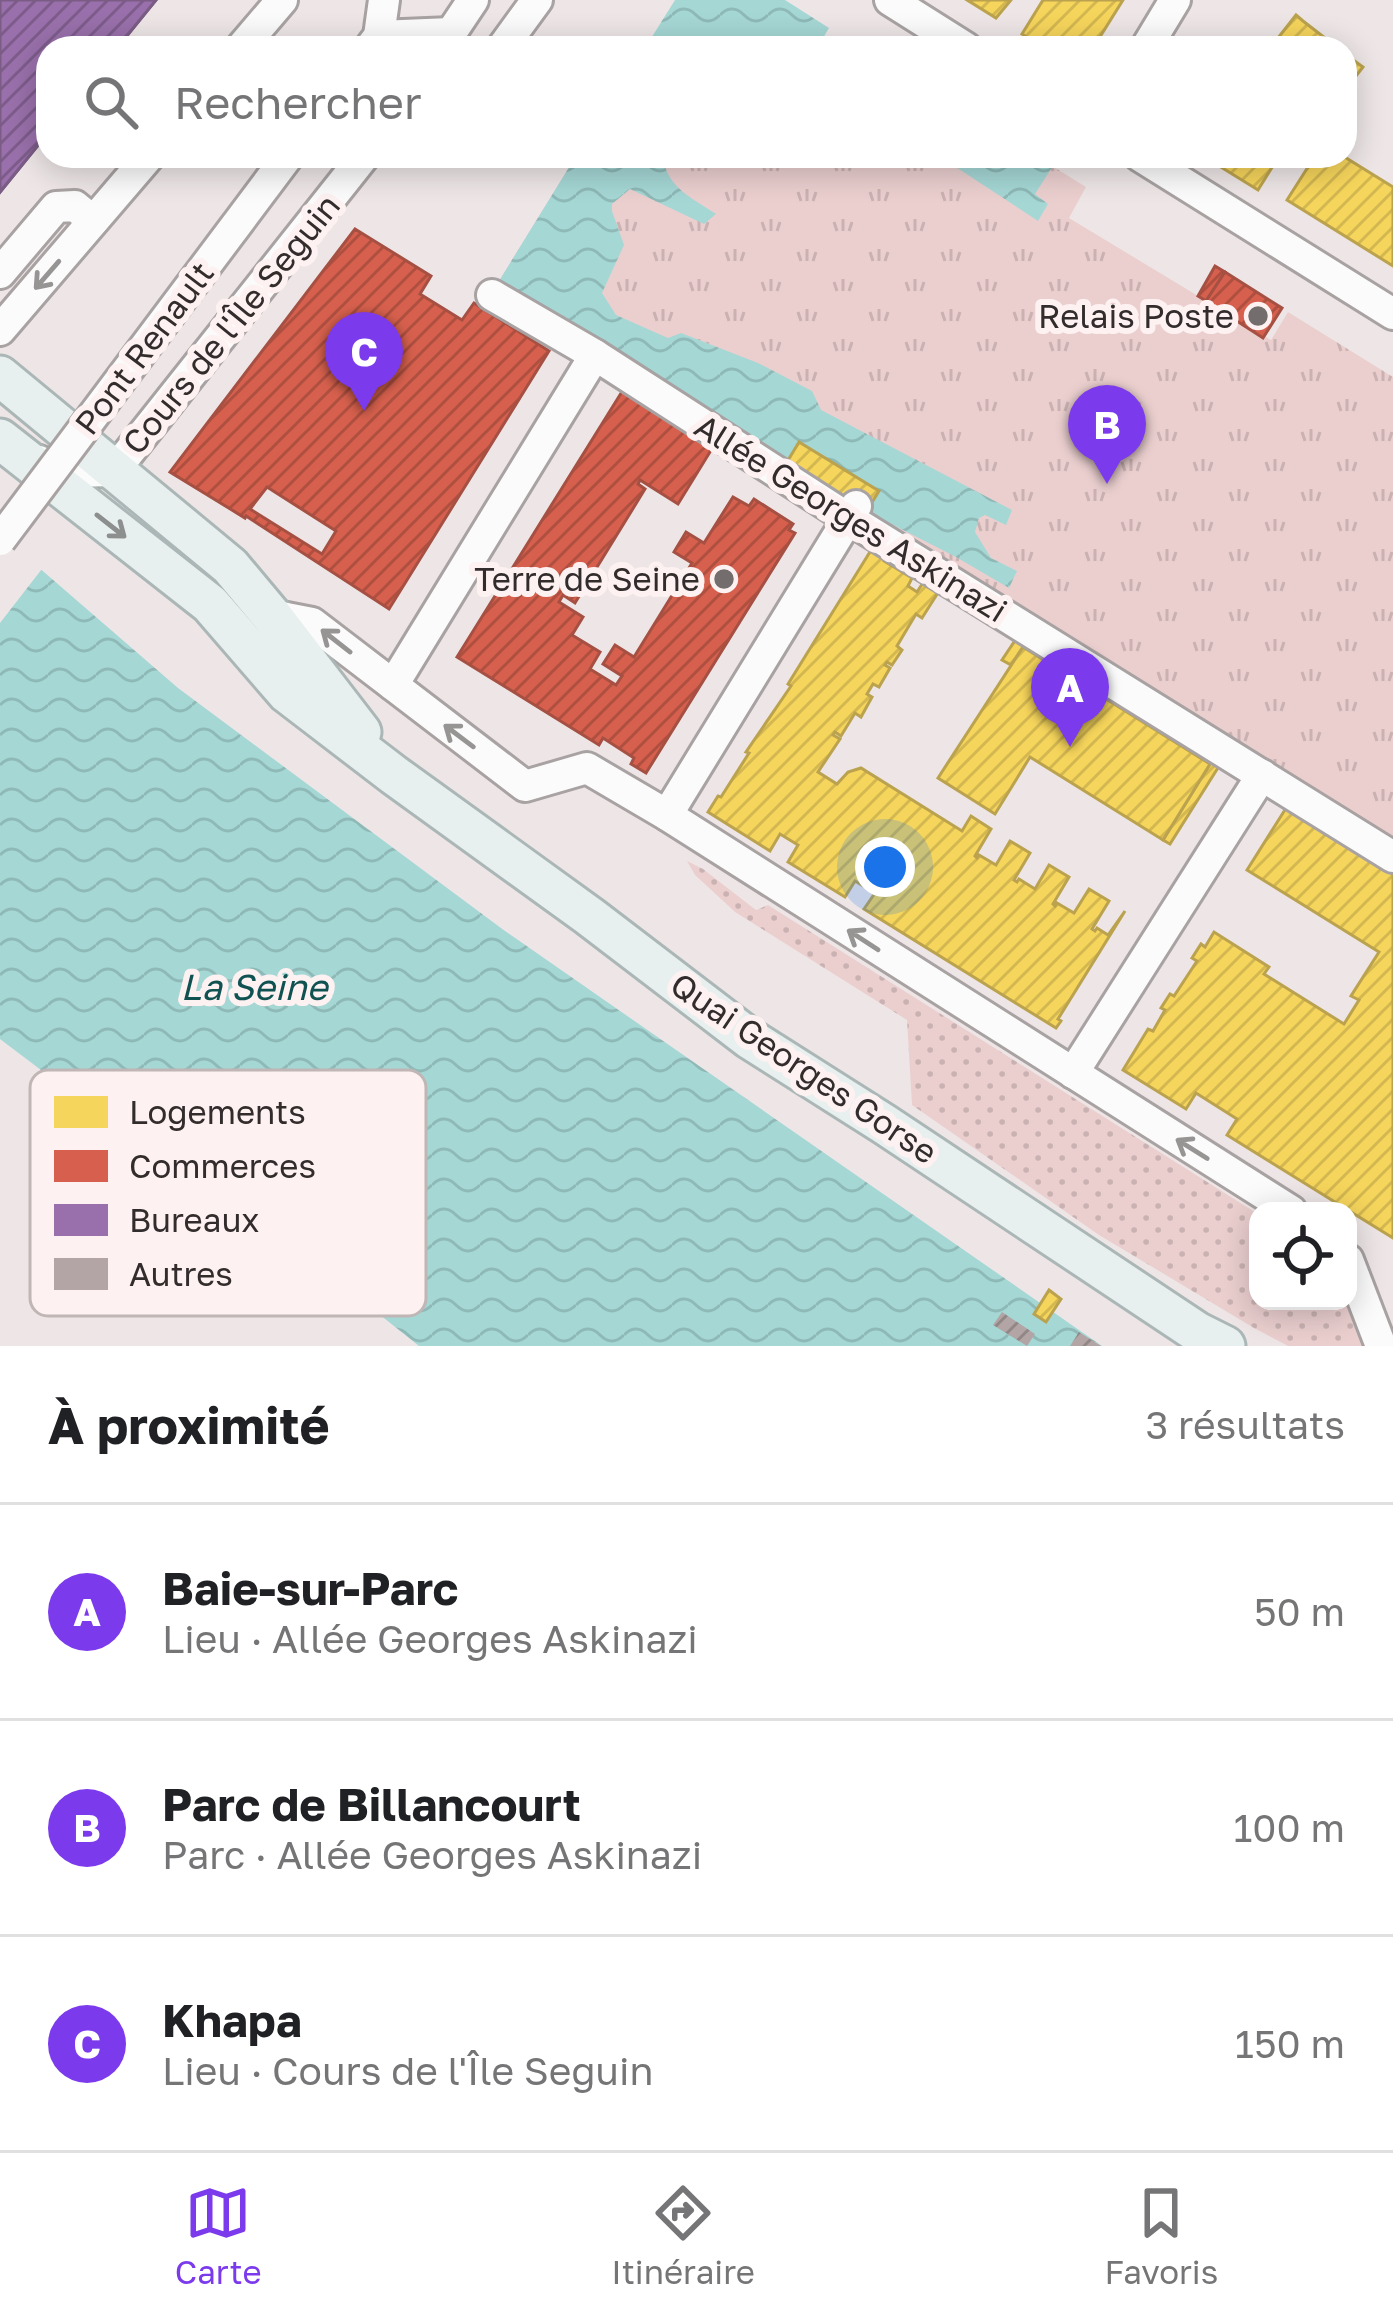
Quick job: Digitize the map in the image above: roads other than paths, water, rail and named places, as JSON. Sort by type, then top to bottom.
[{"type":"main road","name":"Quai Georges Gorse","points":[[0,376],[230,566],[394,775]]},
{"type":"main road","name":"Quai Georges Gorse","points":[[10,446],[210,604],[286,693],[750,1039],[1225,1346]]},
{"type":"street","points":[[252,36],[282,0]]},
{"type":"street","points":[[376,36],[384,0]]},
{"type":"street","points":[[449,36],[473,0]]},
{"type":"street","points":[[511,36],[537,0]]},
{"type":"street","points":[[890,0],[947,36]]},
{"type":"street","points":[[1152,36],[1175,0]]},
{"type":"street","points":[[0,330],[139,168]]},
{"type":"street","name":"Pont Renault","points":[[0,539],[279,168]]},
{"type":"street","name":"Cours de l'Île Seguin","points":[[10,446],[65,472],[114,471],[354,168]]},
{"type":"street","points":[[1159,168],[1393,314]]},
{"type":"street","points":[[0,273],[56,207],[75,206],[93,221]]},
{"type":"street","name":"Allée Georges Askinazi","points":[[492,295],[852,512],[1393,857]]},
{"type":"street","points":[[393,686],[595,355]]},
{"type":"street","points":[[667,815],[852,512]]},
{"type":"street","points":[[272,615],[312,623],[525,786],[587,768],[1277,1202]]},
{"type":"street","points":[[1073,1073],[1262,776]]},
{"type":"street","points":[[1357,1283],[1381,1346]]},
{"type":"water","points":[[675,0],[785,0],[829,28],[824,36],[652,36]]},
{"type":"water","points":[[569,168],[665,168],[689,197],[716,214],[704,224],[630,189],[612,204],[624,245],[602,293],[616,315],[668,338],[681,333],[758,363],[812,391],[821,410],[1012,510],[1006,525],[985,515],[979,518],[975,532],[991,558],[1017,571],[1009,588],[856,506],[499,281]]},
{"type":"water","points":[[957,168],[1052,168],[1035,194],[1048,204],[1038,221]]},
{"type":"water","name":"La Seine","points":[[0,534],[178,688],[505,931],[1102,1346],[419,1346],[381,1316],[426,1316],[426,1070],[41,1070],[0,1039]]},
{"type":"place","name":"Relais Poste","points":[[1258,316]]},
{"type":"place","name":"Khapa","points":[[364,411]]},
{"type":"place","name":"Parc de Billancourt","points":[[1107,484]]},
{"type":"place","name":"Terre de Seine","points":[[724,579]]},
{"type":"place","name":"Baie-sur-Parc","points":[[1070,747]]}]
